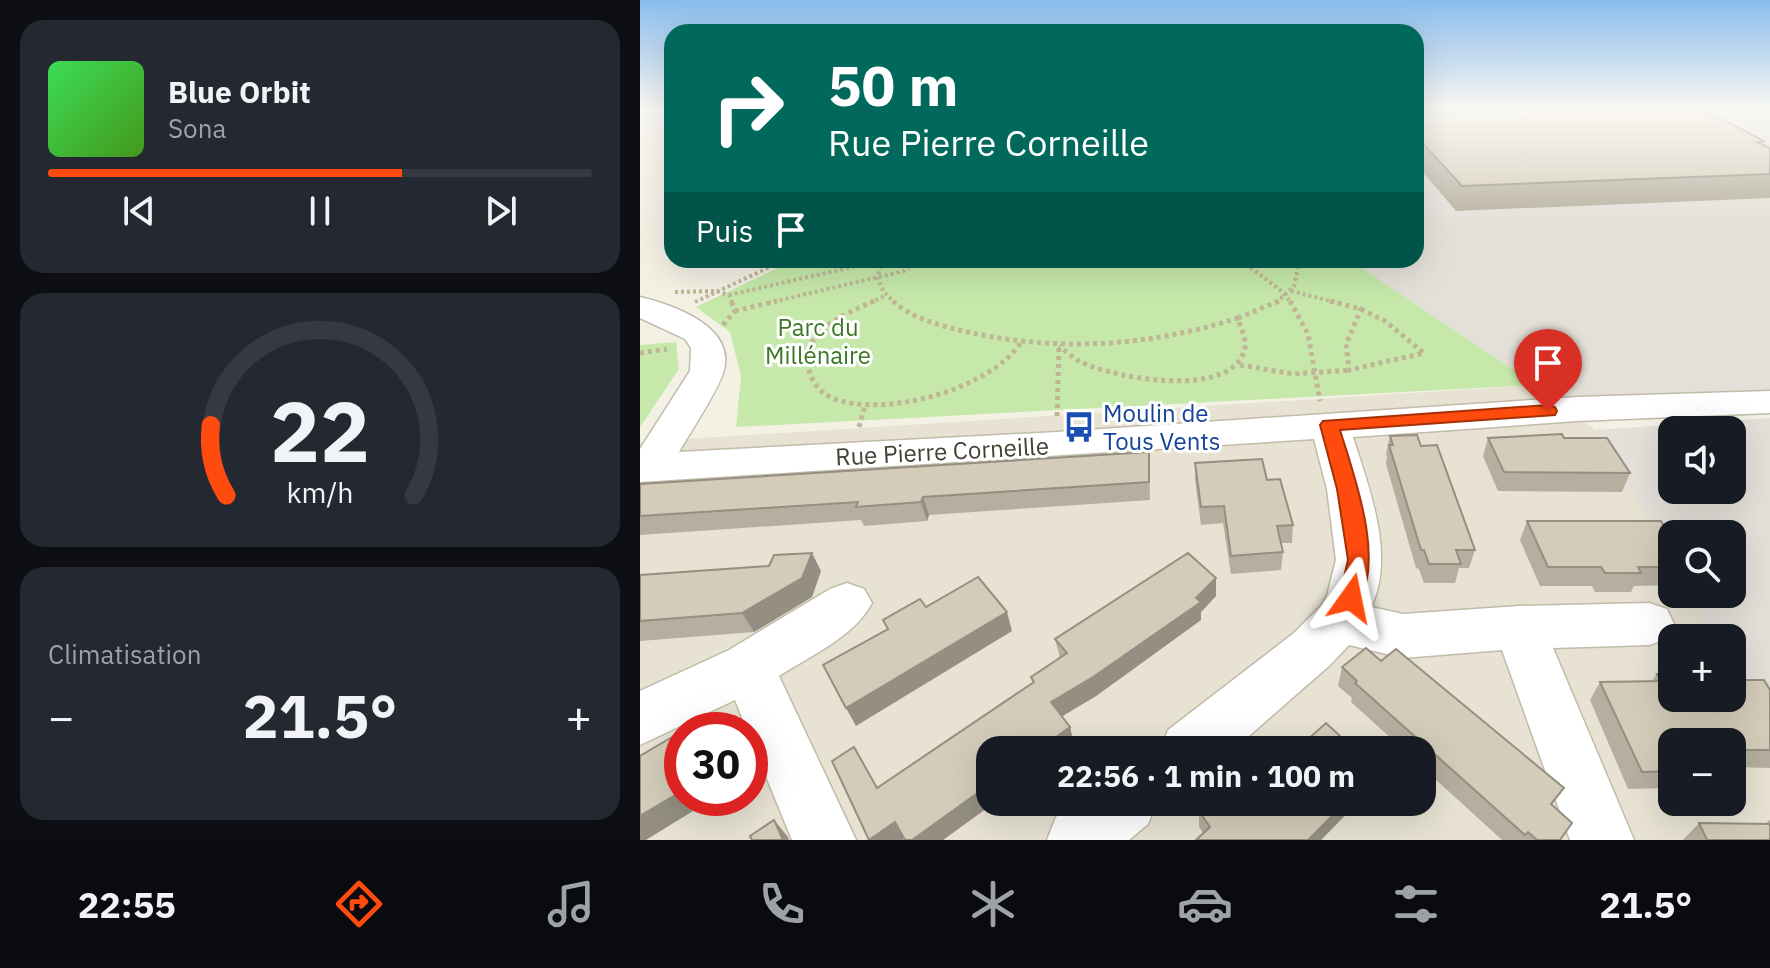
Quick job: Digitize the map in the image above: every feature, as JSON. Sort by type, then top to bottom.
[{"type":"street","points":[[643,468],[658,454],[707,371],[708,348],[697,332],[649,317]]},
{"type":"street","name":"Rue Pierre Corneille","points":[[643,468],[1057,445],[1577,409],[1770,402]]},
{"type":"street","points":[[1206,736],[1312,649],[1339,621],[1351,598],[1359,560],[1348,489],[1330,425]]},
{"type":"street","points":[[640,719],[748,667],[833,615],[847,603]]},
{"type":"street","points":[[1339,621],[1403,636],[1519,627],[1649,624]]},
{"type":"street","points":[[1519,627],[1602,840]]},
{"type":"street","points":[[748,667],[824,840]]},
{"type":"street","points":[[1079,840],[1109,816]]},
{"type":"path","points":[[649,317],[766,268]]},
{"type":"path","points":[[729,295],[848,268]]},
{"type":"path","points":[[880,268],[877,278],[885,296],[911,313],[945,326],[1059,346],[1107,345],[1166,338],[1238,318],[1287,297],[1299,281],[1299,268]]},
{"type":"path","points":[[735,311],[908,268]]},
{"type":"path","points":[[1251,268],[1300,310],[1307,326],[1321,405],[1330,425]]},
{"type":"path","points":[[1240,365],[1265,371],[1316,375],[1424,353],[1385,321],[1361,309],[1291,291]]},
{"type":"path","points":[[885,296],[845,315],[818,333],[806,356],[807,378],[823,395],[865,405],[900,402],[940,393],[976,380],[1000,366],[1023,341]]},
{"type":"path","points":[[1349,370],[1346,344],[1361,309]]},
{"type":"path","points":[[1059,346],[1079,361],[1147,378],[1205,379],[1225,374],[1240,365],[1248,352],[1247,336],[1238,318]]},
{"type":"path","points":[[1057,445],[1059,346]]},
{"type":"shaded area","points":[[1424,149],[1770,149],[1770,393],[1562,405],[1362,268],[1424,268]]},
{"type":"shaded area","points":[[1536,385],[1595,430],[1658,538],[1658,608],[1699,608],[1708,624],[1658,624],[1658,712],[1746,712],[1746,689],[1770,730],[1770,840],[640,840],[640,442]]},
{"type":"shaded area","points":[[1770,418],[1770,730],[1746,689],[1746,624],[1708,624],[1699,608],[1746,608],[1746,520],[1658,520],[1658,538],[1595,430],[1658,426],[1658,504],[1746,504],[1746,420]]},
{"type":"green space","name":"Parc du Millénaire","points":[[777,268],[1362,268],[1536,385],[736,427],[741,376],[730,332],[696,307]]},
{"type":"green space","points":[[676,342],[679,369],[640,427],[640,345]]},
{"type":"building","points":[[1428,149],[1770,149],[1770,174],[1462,186]]},
{"type":"building","points":[[1562,434],[1564,438],[1607,438],[1630,473],[1504,472],[1488,438]]},
{"type":"building","points":[[1417,435],[1421,446],[1437,445],[1475,550],[1456,550],[1461,564],[1429,564],[1424,550],[1421,550],[1389,445],[1393,445],[1390,436]]},
{"type":"building","points":[[1149,452],[1149,482],[923,497],[921,502],[856,507],[858,502],[640,516],[640,484]]},
{"type":"building","points":[[1262,459],[1267,480],[1280,479],[1293,525],[1277,526],[1283,552],[1231,556],[1224,506],[1201,507],[1195,463]]},
{"type":"building","points":[[1527,521],[1658,521],[1658,567],[1638,567],[1641,573],[1605,573],[1601,567],[1548,567]]},
{"type":"building","points":[[812,553],[802,578],[742,613],[640,621],[640,575],[769,566],[774,555]]},
{"type":"building","points":[[1188,553],[1216,578],[1196,598],[1201,602],[1093,677],[1051,702],[1070,727],[1057,736],[976,736],[976,794],[912,840],[905,840],[895,822],[869,840],[832,761],[854,747],[877,788],[1034,682],[1031,677],[1067,653],[1055,639]]},
{"type":"building","points":[[978,577],[1007,612],[846,708],[823,665],[888,629],[883,620],[920,599],[926,607]]},
{"type":"building","points":[[1366,648],[1381,661],[1396,649],[1564,788],[1551,804],[1572,823],[1560,840],[1537,840],[1528,832],[1525,835],[1436,755],[1436,736],[1414,736],[1355,683],[1357,681],[1342,667]]},
{"type":"building","points":[[1746,680],[1764,680],[1770,690],[1770,750],[1746,750],[1746,728],[1658,728],[1658,771],[1642,772],[1600,682],[1658,681],[1658,712],[1746,712]]},
{"type":"building","points":[[1326,723],[1340,736],[1312,736]]},
{"type":"building","points":[[664,742],[664,802],[640,816],[640,756]]},
{"type":"building","points":[[1202,816],[1332,816],[1308,840],[1196,840],[1210,827]]},
{"type":"building","points":[[774,820],[783,840],[752,840],[750,836]]},
{"type":"building","points":[[1699,823],[1770,824],[1770,840],[1707,840]]},
{"type":"place","name":"Moulin de Tous Vents","points":[[1079,427]]},
{"type":"route","points":[[1351,598],[1359,560],[1348,489],[1330,425],[1548,411]]}]
